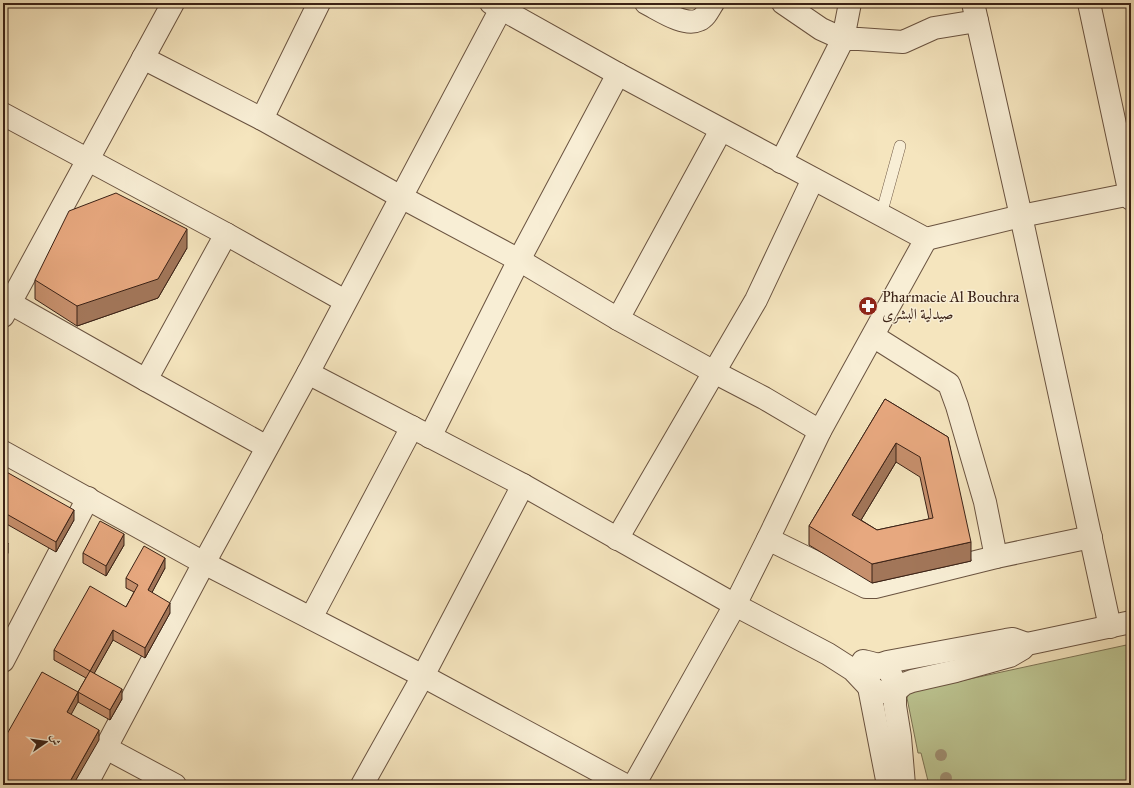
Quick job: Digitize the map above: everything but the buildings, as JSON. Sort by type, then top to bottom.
[{"type":"street","points":[[173,3],[88,160],[5,306],[267,446]]},
{"type":"street","points":[[262,119],[319,3]]},
{"type":"street","points":[[646,3],[672,17],[688,22],[699,20],[706,15],[713,3]]},
{"type":"street","points":[[783,3],[821,29],[843,40],[859,39],[902,42],[975,12],[1110,627]]},
{"type":"street","points":[[781,162],[843,40],[850,3]]},
{"type":"street","points":[[86,785],[267,446],[308,373],[401,197],[499,5],[618,74],[926,239],[1021,216],[1131,195],[1089,3]]},
{"type":"street","points":[[143,58],[262,119],[401,197],[519,260],[618,319],[764,398],[820,431]]},
{"type":"street","points":[[311,618],[421,432],[519,260],[618,74]]},
{"type":"street","points":[[3,114],[226,234],[346,301]]},
{"type":"street","points":[[618,319],[722,130]]},
{"type":"street","points":[[617,539],[756,300],[813,179]]},
{"type":"street","points":[[146,380],[226,234]]},
{"type":"street","points":[[634,785],[735,605],[820,431],[926,239]]},
{"type":"street","points":[[873,336],[949,384],[957,406],[985,502],[996,557]]},
{"type":"street","points":[[308,373],[523,486],[735,605],[828,654],[853,670],[869,688],[878,691],[896,691],[904,684],[912,681],[1010,656],[1022,649],[1027,644]]},
{"type":"street","points":[[3,452],[204,563],[423,676],[625,785]]},
{"type":"street","points":[[362,785],[423,676],[523,486]]},
{"type":"street","points":[[3,661],[88,498]]},
{"type":"street","points":[[768,539],[866,587],[882,585],[996,557],[1091,537]]},
{"type":"street","points":[[888,785],[869,688],[868,678],[873,669],[887,662],[1006,640],[1013,639],[1027,644],[1131,622]]},
{"type":"street","points":[[828,654],[885,667],[892,676],[896,691],[896,714],[900,737],[904,785]]},
{"type":"street","points":[[106,748],[174,785]]},
{"type":"lane","points":[[881,215],[900,146]]},
{"type":"green space","points":[[1131,644],[1131,785],[929,785],[921,753],[918,753],[907,698],[909,693]]},
{"type":"place","name":"Pharmacie Al Bouchra صيدلية البشرى","points":[[868,306]]}]
